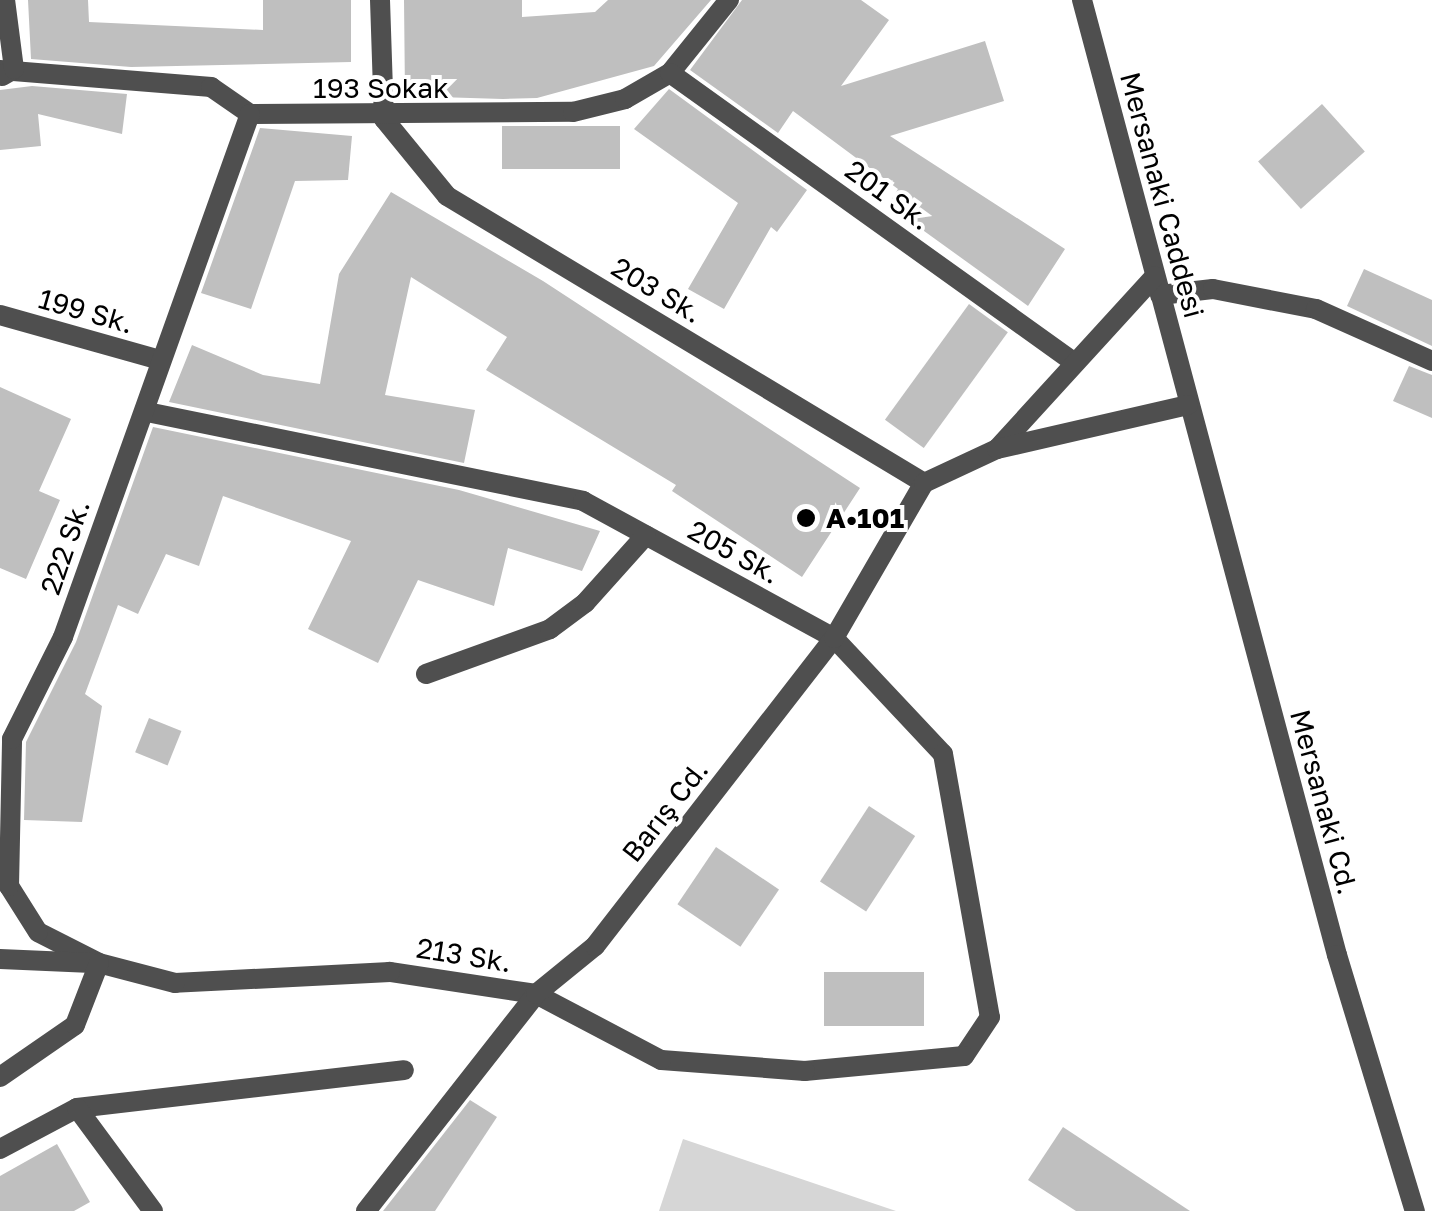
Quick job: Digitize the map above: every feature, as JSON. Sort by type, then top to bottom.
[{"type":"street","points":[[5,0],[5,72],[211,87],[250,114]]},
{"type":"street","points":[[380,0],[384,119]]},
{"type":"street","name":"193 Sokak","points":[[250,114],[384,119],[573,112],[625,100],[670,73],[729,0]]},
{"type":"street","name":"Mersanaki Caddesi","points":[[1082,0],[1188,405]]},
{"type":"street","name":"201 Sk.","points":[[670,73],[1074,362]]},
{"type":"street","name":"222 Sk.","points":[[99,963],[38,932],[10,886],[6,735],[63,637],[147,412],[157,359],[250,114]]},
{"type":"street","name":"203 Sk.","points":[[384,119],[447,196],[924,483]]},
{"type":"street","points":[[998,450],[1074,362],[1157,286],[1213,290],[1316,309],[1432,361]]},
{"type":"street","name":"199 Sk.","points":[[0,316],[157,359]]},
{"type":"street","points":[[924,483],[998,450],[1188,405]]},
{"type":"street","name":"Mersanaki Cd.","points":[[1188,405],[1415,1211]]},
{"type":"street","name":"205 Sk.","points":[[147,412],[583,501],[834,638],[943,754],[990,1017],[964,1056]]},
{"type":"street","name":"Barış Cd.","points":[[366,1211],[536,994],[595,946],[834,638],[924,483]]},
{"type":"street","points":[[426,674],[550,630],[585,603],[646,535]]},
{"type":"street","points":[[0,960],[99,963],[75,1025],[0,1077]]},
{"type":"street","name":"213 Sk.","points":[[99,963],[174,984],[390,972],[536,994],[662,1060],[805,1072],[964,1056]]},
{"type":"street","points":[[0,1149],[77,1108],[404,1070]]},
{"type":"street","points":[[77,1108],[153,1211]]},
{"type":"shaded area","points":[[683,1139],[896,1211],[659,1211]]},
{"type":"building","points":[[28,0],[88,0],[89,22],[263,30],[263,0],[351,0],[351,62],[131,67],[31,59]]},
{"type":"building","points":[[404,0],[522,0],[522,17],[595,12],[608,0],[711,0],[654,66],[537,98],[503,99],[405,96]]},
{"type":"building","points":[[742,0],[861,0],[889,20],[841,86],[985,41],[1004,101],[890,136],[1065,249],[1028,306],[888,205],[898,189],[793,111],[778,133],[690,70]]},
{"type":"building","points":[[32,86],[127,94],[122,134],[38,114],[41,146],[0,150],[0,90]]},
{"type":"building","points":[[669,89],[807,190],[777,232],[771,227],[724,309],[688,289],[738,203],[634,129]]},
{"type":"building","points":[[1322,104],[1365,152],[1301,209],[1258,162]]},
{"type":"building","points":[[502,126],[620,126],[620,169],[502,169]]},
{"type":"building","points":[[260,128],[352,136],[348,180],[295,181],[251,309],[201,293]]},
{"type":"building","points":[[391,192],[543,281],[860,488],[802,577],[672,491],[676,485],[486,370],[507,337],[411,277],[385,395],[475,410],[464,463],[169,402],[192,345],[263,375],[320,384],[339,274]]},
{"type":"building","points":[[1364,269],[1432,300],[1432,346],[1347,306]]},
{"type":"building","points":[[969,304],[1008,332],[924,448],[885,420]]},
{"type":"building","points":[[1409,366],[1432,375],[1432,418],[1393,401]]},
{"type":"building","points":[[0,387],[71,419],[39,491],[60,500],[26,579],[0,568]]},
{"type":"building","points":[[153,427],[459,490],[600,531],[582,571],[508,548],[494,606],[418,580],[378,663],[308,629],[351,541],[223,496],[199,566],[166,554],[138,614],[118,605],[85,694],[102,706],[82,822],[24,820],[26,742],[76,642]]},
{"type":"building","points":[[149,718],[181,731],[168,765],[135,752]]},
{"type":"building","points":[[869,806],[915,836],[866,911],[820,881]]},
{"type":"building","points":[[716,847],[779,889],[740,947],[677,904]]},
{"type":"building","points":[[824,972],[924,972],[924,1026],[824,1026]]},
{"type":"building","points":[[470,1100],[497,1117],[435,1211],[383,1211]]},
{"type":"building","points":[[1063,1127],[1190,1211],[1076,1211],[1028,1180]]},
{"type":"building","points":[[57,1144],[90,1202],[74,1211],[0,1211],[0,1176]]},
{"type":"place","name":"A•101","points":[[806,518]]}]
